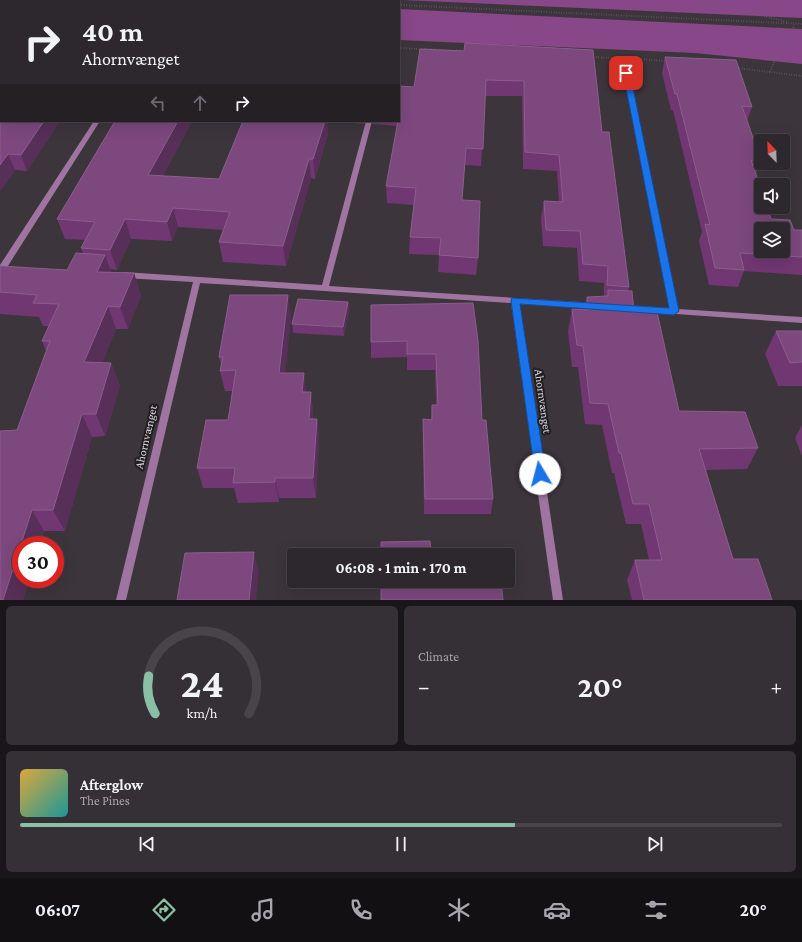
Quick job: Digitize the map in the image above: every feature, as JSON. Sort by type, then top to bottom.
[{"type":"street","points":[[626,73],[674,311]]},
{"type":"street","points":[[4,267],[96,122]]},
{"type":"street","points":[[325,287],[369,122]]},
{"type":"street","points":[[112,274],[802,320]]},
{"type":"street","name":"Ahornvænget","points":[[121,600],[197,280]]},
{"type":"street","name":"Ahornvænget","points":[[515,301],[558,600]]},
{"type":"path","points":[[696,0],[802,25]]},
{"type":"path","points":[[400,6],[795,24]]},
{"type":"path","points":[[770,72],[780,48],[795,24]]},
{"type":"path","points":[[400,48],[471,51]]},
{"type":"path","points":[[590,57],[614,58]]},
{"type":"path","points":[[635,59],[670,61]]},
{"type":"path","points":[[731,68],[802,76]]},
{"type":"shaded area","points":[[403,0],[802,0],[802,18]]},
{"type":"shaded area","points":[[400,9],[802,29],[802,64],[695,53],[400,40]]},
{"type":"building","points":[[465,43],[593,50],[602,132],[609,132],[629,287],[607,285],[608,266],[583,264],[580,231],[546,230],[544,201],[563,202],[559,155],[525,152],[524,81],[486,80],[483,149],[466,148],[462,200],[480,201],[478,258],[439,255],[441,238],[410,237],[416,188],[386,186],[398,122],[400,122],[400,86],[414,87],[420,49],[464,51]]},
{"type":"building","points":[[665,57],[736,60],[752,107],[742,106],[754,141],[754,160],[751,160],[757,178],[754,178],[754,214],[769,214],[771,219],[790,220],[794,230],[802,230],[802,257],[790,256],[790,222],[754,222],[754,254],[740,253],[744,270],[715,268],[705,224],[710,225],[677,94],[675,94]]},
{"type":"building","points":[[0,122],[43,122],[21,155],[8,154],[0,165]]},
{"type":"building","points":[[114,122],[177,122],[148,175],[219,179],[243,122],[325,122],[313,159],[309,159],[283,246],[219,242],[230,212],[173,208],[167,222],[125,219],[110,250],[81,248],[95,222],[57,219]]},
{"type":"building","points":[[76,253],[105,255],[97,272],[134,273],[120,307],[108,306],[84,362],[111,363],[96,414],[82,414],[53,510],[32,510],[24,536],[12,536],[12,572],[3,600],[0,600],[0,431],[17,430],[50,341],[42,341],[59,304],[33,303],[37,295],[0,292],[0,266],[67,270]]},
{"type":"building","points":[[608,290],[632,291],[634,312],[657,312],[679,411],[745,412],[758,448],[699,449],[733,559],[758,559],[772,600],[644,600],[635,560],[662,560],[649,504],[633,504],[621,453],[619,453],[608,404],[590,403],[583,346],[577,345],[572,309],[588,310],[587,297],[608,296]]},
{"type":"building","points":[[230,295],[288,295],[279,373],[304,373],[302,392],[311,392],[309,419],[317,419],[313,478],[275,478],[275,482],[233,483],[235,468],[197,468],[206,420],[228,420],[236,370],[220,371],[223,357],[219,357]]},
{"type":"building","points":[[298,299],[348,302],[343,327],[292,324]]},
{"type":"building","points":[[473,303],[478,341],[482,420],[486,420],[493,499],[425,499],[423,419],[432,420],[432,405],[438,405],[436,354],[407,354],[407,341],[371,342],[371,305]]},
{"type":"building","points":[[776,331],[802,331],[802,362],[790,363]]},
{"type":"building","points":[[430,541],[430,548],[381,548],[381,542]]},
{"type":"building","points":[[254,552],[249,600],[177,600],[185,553]]},
{"type":"building","points":[[381,588],[502,588],[503,600],[381,600]]},
{"type":"route","points":[[540,474],[515,301],[674,311],[626,73]]}]
